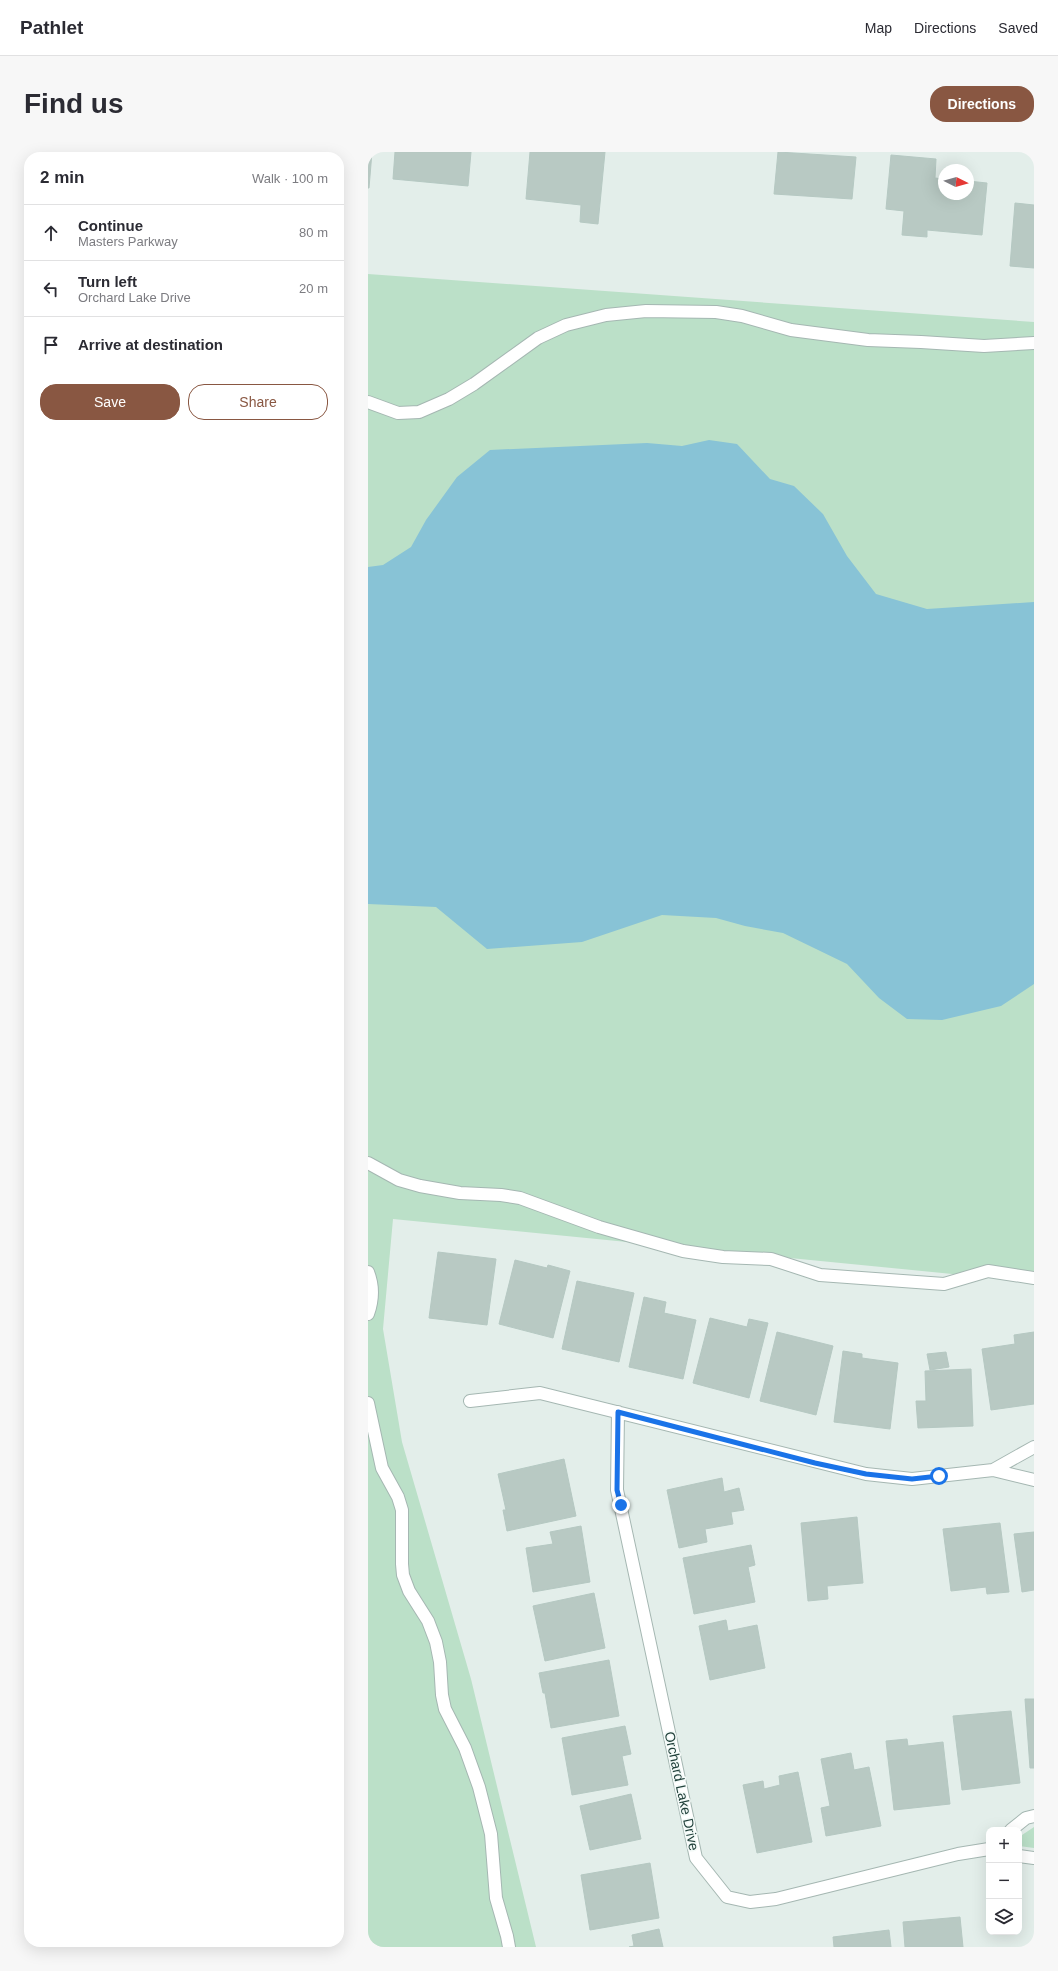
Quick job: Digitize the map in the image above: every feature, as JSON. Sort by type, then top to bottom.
[{"type":"street","points":[[368,402],[398,413],[419,412],[449,399],[474,384],[538,338],[566,325],[606,315],[646,312],[716,312],[742,316],[791,330],[868,340],[984,346],[1034,343]]},
{"type":"street","points":[[368,1163],[399,1180],[420,1186],[460,1193],[501,1195],[520,1198],[599,1227],[683,1251],[723,1257],[771,1259],[820,1275],[944,1284],[988,1271],[1034,1278]]},
{"type":"street","points":[[368,1272],[373,1292],[372,1303],[368,1314]]},
{"type":"street","points":[[470,1401],[540,1393],[815,1463],[866,1474],[912,1479],[993,1470],[1034,1480]]},
{"type":"street","points":[[368,1403],[382,1468],[398,1497],[402,1510],[403,1575],[409,1591],[428,1621],[436,1642],[440,1662],[442,1695],[445,1709],[465,1748],[480,1787],[491,1834],[496,1898],[507,1936],[508,1947]]},
{"type":"street","name":"Orchard Lake Drive","points":[[618,1412],[617,1490],[696,1858],[727,1897],[750,1902],[776,1900],[958,1854],[986,1849]]},
{"type":"street","points":[[993,1470],[1034,1447]]},
{"type":"street","points":[[1015,1827],[1026,1818],[1034,1816]]},
{"type":"street","points":[[1022,1856],[1034,1858]]},
{"type":"green space","points":[[368,274],[1034,322],[1034,1282],[393,1219],[383,1329],[402,1442],[471,1679],[536,1947],[368,1947]]},
{"type":"green space","points":[[1034,1827],[1034,1848],[1022,1846],[1022,1835]]},
{"type":"water","points":[[709,440],[737,444],[770,479],[794,486],[823,514],[847,556],[876,594],[927,609],[1034,602],[1034,984],[1001,1006],[942,1020],[907,1019],[879,998],[847,964],[783,933],[745,926],[716,918],[662,915],[582,942],[487,949],[436,907],[368,904],[368,567],[383,565],[411,547],[426,520],[457,477],[490,450],[647,443],[682,446]]},
{"type":"building","points":[[368,152],[372,152],[369,188],[368,188]]},
{"type":"building","points":[[395,152],[471,152],[468,186],[393,179]]},
{"type":"building","points":[[530,152],[605,152],[598,224],[580,222],[581,205],[526,199]]},
{"type":"building","points":[[778,152],[856,157],[852,199],[774,194]]},
{"type":"building","points":[[891,155],[936,159],[935,178],[938,178],[938,200],[974,200],[974,182],[987,183],[982,235],[927,230],[927,237],[902,235],[904,211],[886,209]]},
{"type":"building","points":[[1015,203],[1034,205],[1034,268],[1010,266]]},
{"type":"building","points":[[438,1252],[496,1259],[487,1325],[429,1318]]},
{"type":"building","points":[[515,1260],[547,1268],[548,1265],[570,1271],[553,1338],[499,1324]]},
{"type":"building","points":[[577,1281],[634,1293],[619,1362],[562,1349]]},
{"type":"building","points":[[644,1297],[666,1302],[664,1313],[696,1320],[683,1379],[629,1367]]},
{"type":"building","points":[[710,1318],[747,1327],[749,1319],[768,1323],[749,1398],[693,1383]]},
{"type":"building","points":[[777,1332],[833,1346],[816,1415],[760,1401]]},
{"type":"building","points":[[1034,1332],[1034,1404],[991,1410],[982,1349],[1015,1344],[1014,1335]]},
{"type":"building","points":[[843,1351],[862,1354],[862,1358],[898,1363],[890,1429],[834,1422]]},
{"type":"building","points":[[946,1352],[949,1367],[930,1370],[927,1354]]},
{"type":"building","points":[[971,1369],[973,1426],[918,1428],[916,1401],[926,1401],[925,1371]]},
{"type":"building","points":[[564,1459],[576,1516],[507,1531],[503,1510],[506,1510],[498,1474]]},
{"type":"building","points":[[722,1478],[724,1492],[739,1488],[744,1510],[731,1512],[733,1524],[705,1529],[707,1542],[679,1548],[667,1490]]},
{"type":"building","points":[[857,1517],[863,1583],[827,1586],[828,1599],[808,1601],[801,1523]]},
{"type":"building","points":[[1000,1523],[1009,1592],[987,1594],[986,1587],[951,1591],[943,1529]]},
{"type":"building","points":[[581,1526],[590,1582],[533,1592],[526,1548],[553,1544],[550,1532]]},
{"type":"building","points":[[1034,1532],[1034,1590],[1022,1592],[1014,1534]]},
{"type":"building","points":[[751,1545],[755,1565],[748,1567],[755,1602],[694,1614],[683,1558]]},
{"type":"building","points":[[594,1593],[605,1648],[545,1661],[533,1606]]},
{"type":"building","points":[[726,1620],[728,1631],[757,1625],[765,1668],[710,1680],[699,1626]]},
{"type":"building","points":[[609,1660],[619,1716],[551,1728],[545,1693],[543,1693],[539,1673]]},
{"type":"building","points":[[1025,1699],[1034,1699],[1034,1768],[1030,1768]]},
{"type":"building","points":[[1011,1711],[1020,1783],[962,1790],[953,1716]]},
{"type":"building","points":[[625,1726],[631,1754],[622,1756],[628,1785],[572,1795],[562,1738]]},
{"type":"building","points":[[907,1739],[908,1746],[943,1742],[950,1804],[894,1810],[886,1741]]},
{"type":"building","points":[[851,1753],[854,1770],[869,1767],[881,1826],[826,1836],[821,1808],[830,1806],[821,1759]]},
{"type":"building","points":[[798,1772],[812,1842],[757,1853],[743,1785],[763,1781],[764,1789],[780,1785],[779,1776]]},
{"type":"building","points":[[631,1794],[641,1839],[590,1850],[580,1806]]},
{"type":"building","points":[[650,1863],[659,1918],[590,1930],[581,1875]]},
{"type":"building","points":[[960,1917],[963,1947],[905,1947],[903,1922]]},
{"type":"building","points":[[659,1929],[663,1947],[629,1947],[634,1946],[632,1935]]},
{"type":"building","points":[[889,1930],[891,1947],[834,1947],[833,1937]]},
{"type":"route","points":[[621,1505],[617,1490],[618,1412],[815,1463],[866,1474],[912,1479],[939,1476]]}]
